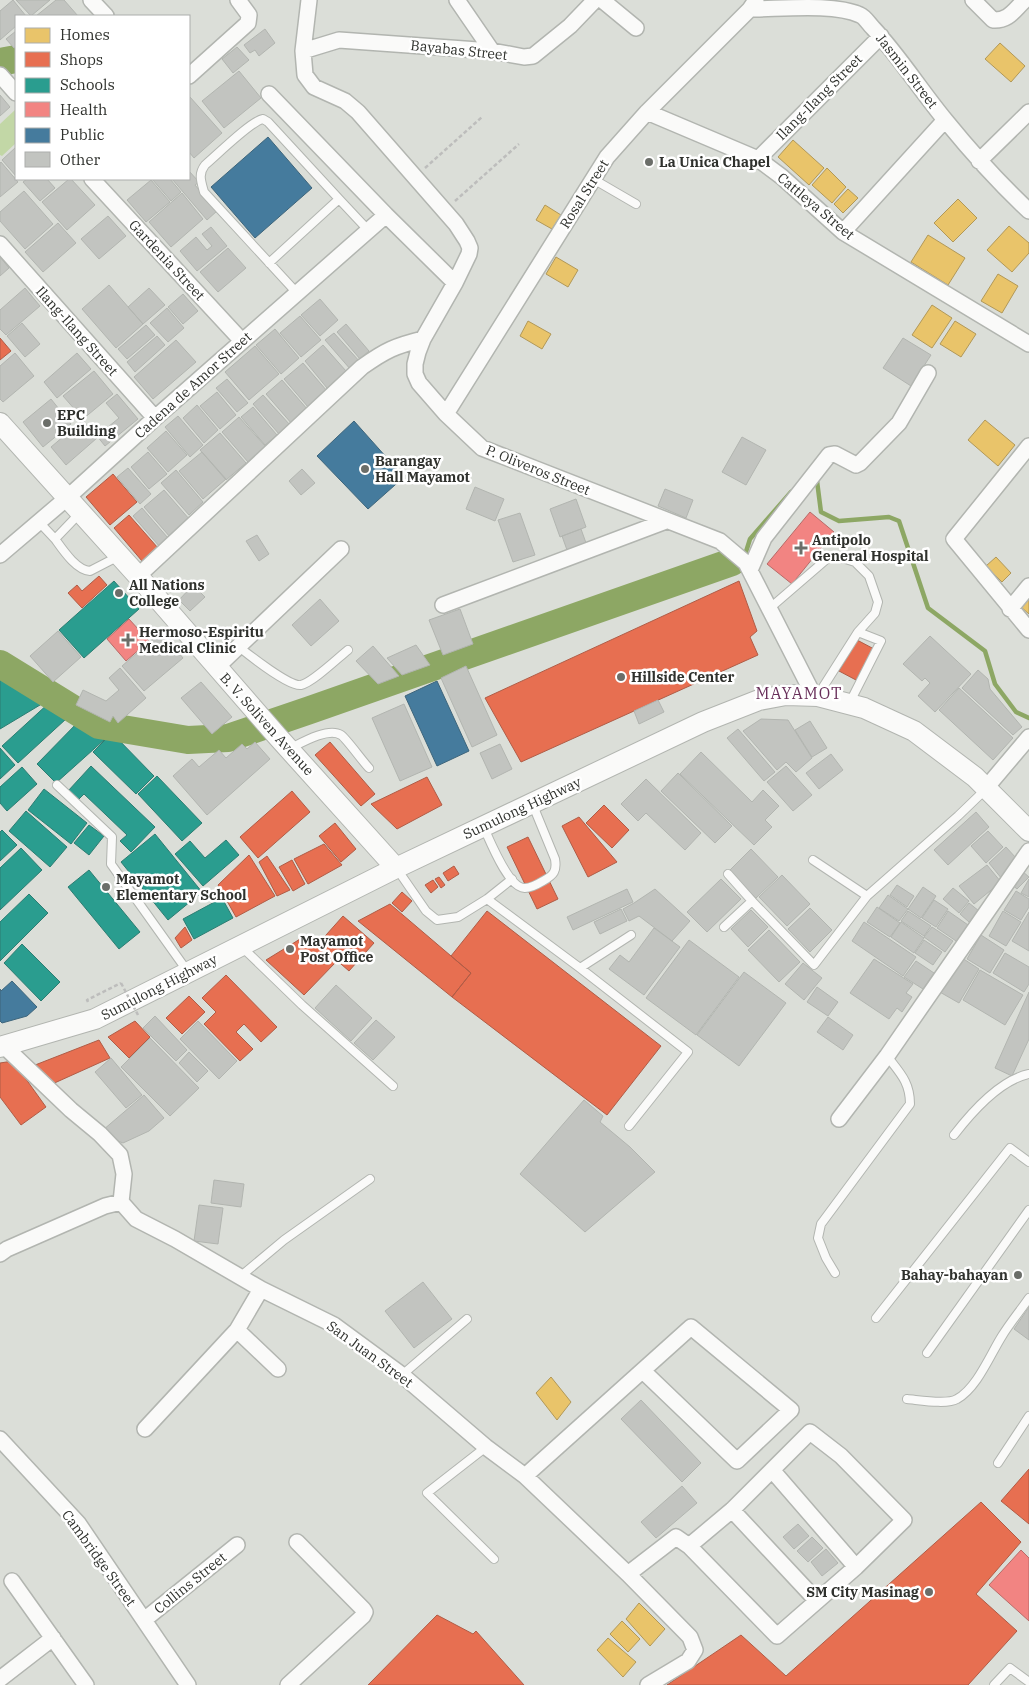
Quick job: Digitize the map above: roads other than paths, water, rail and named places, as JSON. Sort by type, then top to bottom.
[{"type":"main road","name":"B. V. Soliven Avenue","points":[[0,423],[396,868]]},
{"type":"main road","name":"Sumulong Highway","points":[[2,1046],[95,1019],[483,826],[703,722],[759,700],[786,695],[816,696],[864,708],[914,731],[975,777],[1029,831]]},
{"type":"street","points":[[91,0],[105,15]]},
{"type":"street","points":[[190,75],[248,24],[250,15],[238,0]]},
{"type":"street","name":"P. Oliveros Street","points":[[309,0],[303,51],[305,75],[314,87],[345,101],[358,112],[456,224],[470,248],[455,283],[423,339],[414,364],[415,374],[419,383],[446,414],[482,448],[666,521],[720,540],[748,566],[816,696]]},
{"type":"street","points":[[457,0],[492,51]]},
{"type":"street","name":"Bayabas Street","points":[[303,51],[340,40],[492,51],[524,57],[534,56],[570,26],[595,0]]},
{"type":"street","points":[[602,0],[636,28]]},
{"type":"street","points":[[973,0],[993,20],[1006,18],[1025,0]]},
{"type":"street","name":"Jasmin Street","points":[[753,5],[844,9],[862,16],[881,36],[979,161],[1029,211]]},
{"type":"street","name":"Rosal Street","points":[[446,414],[607,157],[647,112],[753,5]]},
{"type":"street","name":"Ilang-Ilang Street","points":[[758,159],[881,36]]},
{"type":"street","points":[[1,76],[15,92]]},
{"type":"street","points":[[269,94],[455,283]]},
{"type":"street","name":"Cattleya Street","points":[[647,112],[758,159],[782,177],[842,232],[1029,344]]},
{"type":"street","points":[[979,161],[1029,112]]},
{"type":"street","points":[[842,232],[945,120]]},
{"type":"street","name":"Gardenia Street","points":[[93,180],[242,342]]},
{"type":"street","name":"Cadena de Amor Street","points":[[0,555],[67,498],[386,215]]},
{"type":"street","name":"Ilang-Ilang Street","points":[[0,244],[155,418]]},
{"type":"street","points":[[138,576],[362,367],[384,351],[397,345],[423,339]]},
{"type":"street","points":[[748,566],[764,538],[830,455],[834,454],[856,465],[860,463],[899,423],[928,373]]},
{"type":"street","points":[[1029,446],[954,539],[1029,630]]},
{"type":"street","points":[[443,605],[666,521]]},
{"type":"street","points":[[217,668],[341,549]]},
{"type":"street","points":[[1010,609],[1029,586]]},
{"type":"street","points":[[986,788],[1029,737]]},
{"type":"street","points":[[838,1119],[886,1056],[1029,851]]},
{"type":"street","points":[[0,1254],[7,1249],[106,1206],[121,1202],[124,1174],[120,1156],[100,1134],[71,1110],[2,1046]]},
{"type":"street","name":"San Juan Street","points":[[121,1202],[136,1219],[241,1276],[261,1289],[334,1325],[402,1375],[486,1446],[525,1476],[628,1574],[690,1637],[695,1650],[688,1661],[648,1685]]},
{"type":"street","points":[[145,1430],[237,1330],[261,1289]]},
{"type":"street","points":[[525,1476],[691,1327],[791,1410],[737,1461],[643,1371]]},
{"type":"street","points":[[237,1330],[278,1369]]},
{"type":"street","points":[[628,1574],[676,1537],[689,1546],[777,1636],[856,1567],[904,1520],[841,1456],[810,1432],[732,1510],[689,1546]]},
{"type":"street","name":"Cambridge Street","points":[[0,1439],[78,1524],[188,1685]]},
{"type":"street","points":[[772,1470],[856,1567]]},
{"type":"street","points":[[732,1510],[817,1601]]},
{"type":"street","points":[[288,1685],[363,1616],[365,1612],[298,1542]]},
{"type":"street","name":"Collins Street","points":[[144,1620],[237,1545]]},
{"type":"street","points":[[12,1581],[86,1685]]},
{"type":"street","points":[[0,1679],[53,1638]]},
{"type":"lane","points":[[297,293],[204,192],[200,175],[205,165],[249,127],[259,120],[263,119],[268,122],[369,231]]},
{"type":"lane","points":[[593,179],[636,204]]},
{"type":"lane","points":[[269,263],[340,199]]},
{"type":"lane","points":[[55,539],[80,513]]},
{"type":"lane","points":[[39,522],[76,564],[85,571],[90,571],[120,556]]},
{"type":"lane","points":[[770,608],[828,558],[839,557],[855,562],[869,576],[878,602],[875,613],[858,632],[816,696]]},
{"type":"lane","points":[[849,704],[882,641],[858,632]]},
{"type":"lane","points":[[239,648],[289,682],[301,685],[311,680],[348,650]]},
{"type":"lane","points":[[284,743],[305,740],[329,732],[341,734],[369,768]]},
{"type":"lane","points":[[57,785],[112,837],[111,864],[188,972]]},
{"type":"lane","points":[[728,874],[814,965],[867,896],[958,816],[986,788]]},
{"type":"lane","points":[[483,826],[502,865],[519,886],[524,888],[546,880],[554,874],[557,868],[532,803]]},
{"type":"lane","points":[[813,860],[867,896]]},
{"type":"lane","points":[[396,868],[426,911],[437,920],[458,917],[487,899],[512,879]]},
{"type":"lane","points":[[487,899],[688,1052],[629,1126]]},
{"type":"lane","points":[[724,927],[752,901]]},
{"type":"lane","points":[[580,968],[631,935]]},
{"type":"lane","points":[[240,946],[302,1005],[393,1086]]},
{"type":"lane","points":[[835,1273],[826,1258],[818,1238],[821,1224],[910,1104],[910,1094],[905,1079],[886,1056]]},
{"type":"lane","points":[[954,1135],[969,1116],[1001,1087],[1029,1074]]},
{"type":"lane","points":[[876,1318],[1010,1148],[1029,1162]]},
{"type":"lane","points":[[241,1276],[284,1240],[370,1180]]},
{"type":"lane","points":[[927,1353],[1029,1210]]},
{"type":"lane","points":[[907,1399],[956,1400],[970,1388],[1003,1334],[1029,1298]]},
{"type":"lane","points":[[402,1375],[467,1319]]},
{"type":"lane","points":[[998,1463],[1029,1416]]},
{"type":"lane","points":[[486,1446],[427,1493],[494,1559]]},
{"type":"lane","points":[[994,1685],[1010,1668],[1029,1682]]},
{"type":"waterway","points":[[0,62],[15,59]]},
{"type":"waterway","points":[[817,481],[821,512],[839,521],[889,517],[899,521],[928,608],[985,651],[995,684],[1016,712],[1029,718]]},
{"type":"waterway","points":[[745,555],[750,539],[791,492]]},
{"type":"waterway","points":[[0,664],[99,725],[188,740],[228,738],[732,562]]},
{"type":"place","name":"La Unica Chapel","points":[[649,162]]},
{"type":"place","name":"EPC Building","points":[[47,423]]},
{"type":"place","name":"Barangay Hall Mayamot","points":[[365,469]]},
{"type":"place","name":"Antipolo General Hospital","points":[[801,548]]},
{"type":"place","name":"All Nations College","points":[[119,593]]},
{"type":"place","name":"Hermoso-Espiritu Medical Clinic","points":[[128,640]]},
{"type":"place","name":"Hillside Center","points":[[621,677]]},
{"type":"place","name":"Mayamot Elementary School","points":[[106,887]]},
{"type":"place","name":"Mayamot Post Office","points":[[290,949]]},
{"type":"place","name":"Bahay-bahayan","points":[[1018,1275]]},
{"type":"place","name":"SM City Masinag","points":[[929,1592]]},
{"type":"district","name":"MAYAMOT","points":[[799,693]]}]
